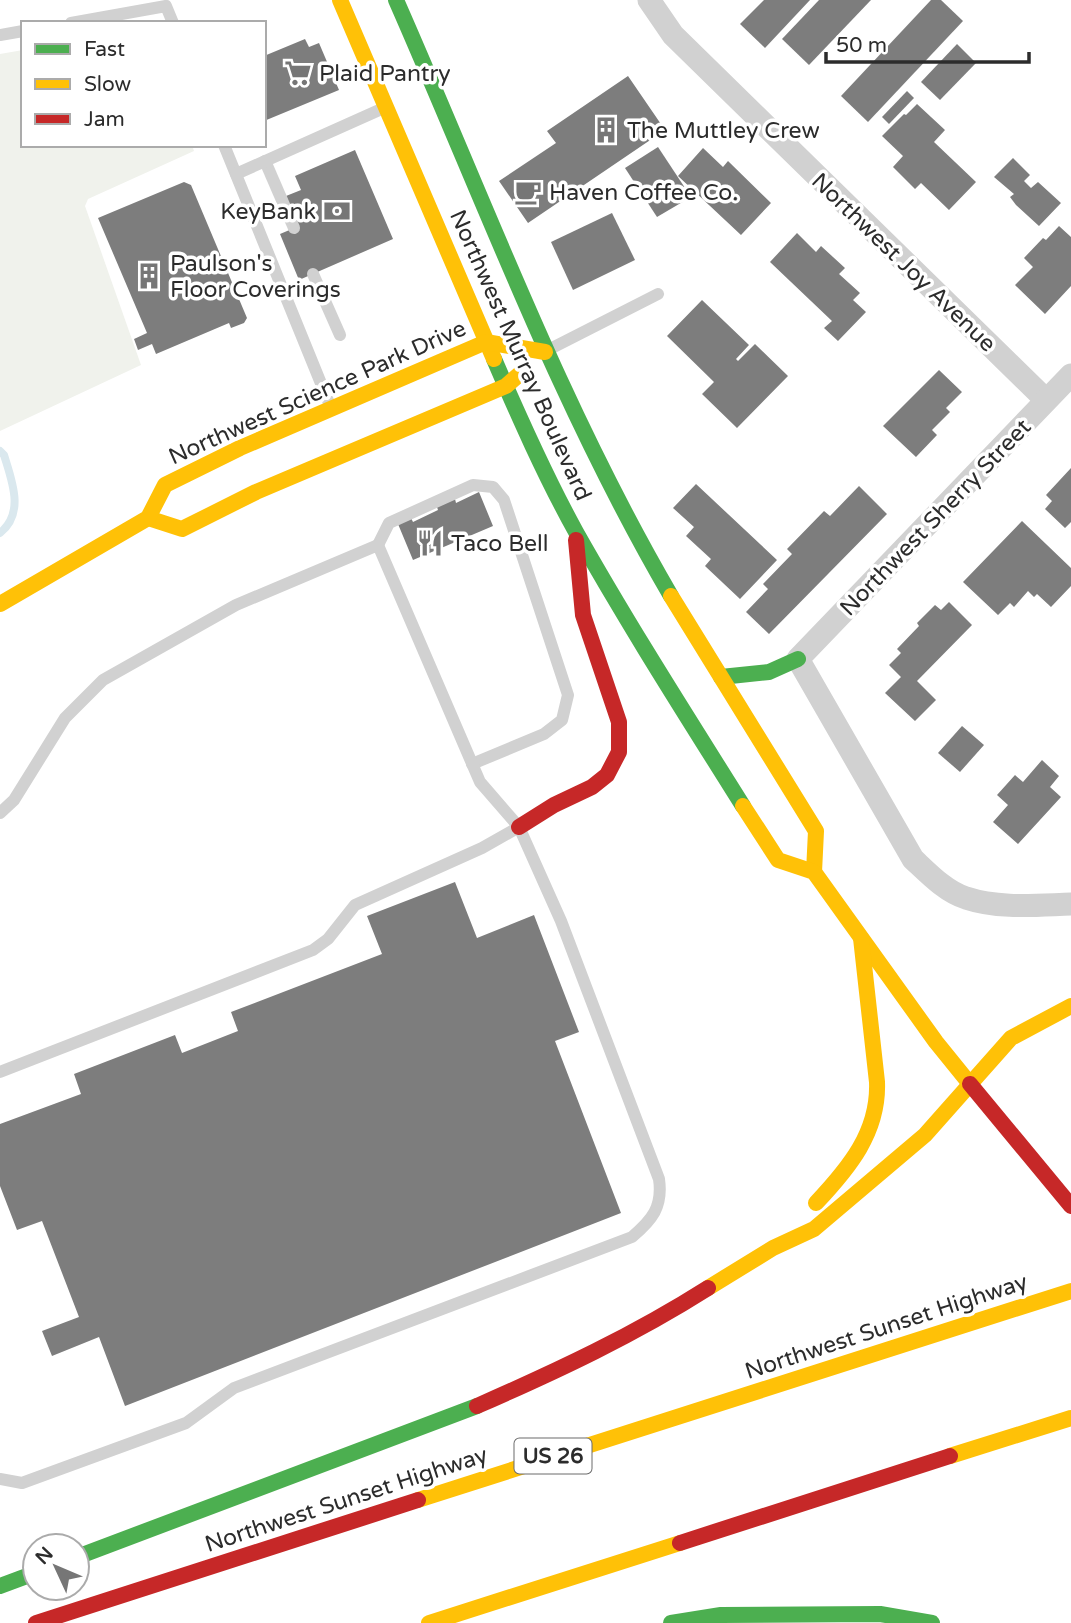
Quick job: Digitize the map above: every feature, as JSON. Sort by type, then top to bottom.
[{"type":"main road","name":"Northwest Murray Boulevard","points":[[340,0],[523,427],[575,530],[647,654],[778,860],[814,872],[816,831],[626,518],[545,352],[396,0]]},
{"type":"main road","name":"Northwest Science Park Drive","points":[[148,519],[165,485],[240,447],[486,342],[545,352]]},
{"type":"main road","points":[[0,604],[148,519],[182,529],[256,492],[506,386],[545,352]]},
{"type":"main road","points":[[519,827],[554,805],[592,787],[607,775],[619,752],[619,722],[583,615],[575,530]]},
{"type":"main road","points":[[721,677],[778,671],[798,659]]},
{"type":"main road","points":[[814,872],[936,1042],[1070,1205]]},
{"type":"main road","points":[[773,1248],[830,1189],[852,1161],[871,1128],[878,1079],[872,1048],[861,938]]},
{"type":"main road","points":[[91,1552],[449,1418],[569,1366],[661,1318],[773,1248],[814,1229],[925,1135],[1011,1038],[1071,1006]]},
{"type":"main road","name":"Northwest Sunset Highway","points":[[36,1623],[1071,1291]]},
{"type":"main road","points":[[429,1623],[1071,1418]]},
{"type":"main road","points":[[0,1586],[21,1578]]},
{"type":"main road","points":[[671,1623],[721,1615],[867,1614],[932,1623]]},
{"type":"street","name":"Northwest Joy Avenue","points":[[649,0],[673,35],[1046,400]]},
{"type":"street","name":"Northwest Sherry Street","points":[[798,659],[1071,375]]},
{"type":"street","points":[[798,659],[913,859],[930,875],[964,898],[1014,906],[1071,904]]},
{"type":"lane","points":[[82,21],[166,6],[172,21]]},
{"type":"lane","points":[[0,35],[21,31]]},
{"type":"lane","points":[[236,174],[386,107]]},
{"type":"lane","points":[[225,147],[331,408]]},
{"type":"lane","points":[[265,161],[294,228]]},
{"type":"lane","points":[[313,274],[340,335]]},
{"type":"lane","points":[[545,352],[658,294]]},
{"type":"lane","points":[[0,813],[14,800],[65,718],[103,680],[236,605],[379,545],[389,523],[473,485],[493,487],[504,500],[568,695],[562,720],[544,734],[472,764]]},
{"type":"lane","points":[[0,1479],[22,1483],[186,1423],[234,1388],[632,1237],[656,1212],[662,1195],[659,1180],[561,921],[519,827],[480,782],[379,545]]},
{"type":"lane","points":[[0,1072],[313,950],[328,939],[355,905],[482,848],[519,827]]},
{"type":"shaded area","points":[[21,50],[21,147],[193,147],[194,151],[88,199],[85,206],[141,365],[0,431],[0,54]]},
{"type":"building","points":[[764,0],[810,0],[765,48],[740,24]]},
{"type":"building","points":[[819,0],[871,0],[809,65],[782,39]]},
{"type":"building","points":[[931,0],[941,0],[963,21],[868,122],[841,96]]},
{"type":"building","name":"Plaid Pantry","points":[[305,39],[309,47],[319,43],[339,90],[266,120],[266,55]]},
{"type":"building","points":[[957,44],[976,63],[940,100],[921,82]]},
{"type":"building","name":"The Muttley Crew","points":[[628,76],[665,130],[528,223],[499,181],[556,143],[547,131]]},
{"type":"building","points":[[907,91],[914,98],[889,124],[882,117]]},
{"type":"building","points":[[917,104],[945,130],[934,142],[976,182],[949,210],[921,183],[915,189],[893,167],[903,156],[882,136]]},
{"type":"building","points":[[658,147],[691,197],[657,217],[625,168]]},
{"type":"building","points":[[703,148],[723,167],[728,161],[771,203],[741,235],[678,176]]},
{"type":"building","name":"KeyBank","points":[[355,150],[393,239],[299,280],[280,234],[299,226],[286,196],[301,190],[295,176]]},
{"type":"building","points":[[1013,158],[1030,175],[1024,181],[1031,188],[1038,182],[1061,203],[1039,226],[1016,205],[1010,197],[1014,194],[994,177]]},
{"type":"building","points":[[184,182],[191,185],[247,318],[244,323],[231,328],[229,323],[156,354],[152,344],[138,350],[134,339],[147,333],[98,218]]},
{"type":"building","points":[[612,213],[635,260],[573,290],[551,242]]},
{"type":"building","points":[[1059,226],[1071,237],[1071,286],[1045,314],[1015,285],[1033,267],[1024,258]]},
{"type":"building","points":[[797,233],[816,252],[821,246],[845,268],[839,274],[860,293],[853,300],[866,312],[838,341],[824,328],[832,321],[770,262]]},
{"type":"building","points":[[702,300],[749,345],[736,359],[738,361],[755,344],[788,376],[737,428],[702,394],[714,382],[667,336]]},
{"type":"building","points":[[939,370],[962,392],[946,408],[950,412],[932,430],[937,435],[916,457],[883,426]]},
{"type":"building","points":[[1071,468],[1071,522],[1065,528],[1045,509],[1052,501],[1046,495]]},
{"type":"building","points":[[696,484],[777,560],[740,599],[705,566],[711,559],[686,536],[694,527],[673,508]]},
{"type":"building","points":[[859,486],[887,514],[769,634],[746,612],[768,589],[763,584],[792,554],[787,549],[824,511],[830,516]]},
{"type":"building","name":"Taco Bell","points":[[479,492],[493,526],[413,560],[398,524],[411,518],[413,522],[438,510],[437,507],[455,499],[456,503]]},
{"type":"building","points":[[1022,521],[1071,568],[1071,586],[1051,607],[1037,594],[1034,597],[1028,591],[1014,607],[1010,603],[998,615],[963,582]]},
{"type":"building","points":[[949,602],[972,625],[917,681],[936,700],[915,721],[885,693],[901,677],[889,665],[901,653],[897,649],[919,626],[917,623],[935,605],[941,610]]},
{"type":"building","points":[[962,726],[984,745],[960,772],[938,753]]},
{"type":"building","points":[[1042,760],[1059,776],[1050,787],[1061,797],[1018,844],[993,822],[1008,805],[997,795],[1015,775],[1023,782]]},
{"type":"building","points":[[455,882],[477,938],[534,915],[579,1032],[555,1041],[621,1213],[125,1406],[99,1337],[52,1356],[42,1331],[79,1317],[42,1221],[17,1230],[0,1186],[0,1124],[81,1094],[74,1074],[175,1035],[182,1053],[238,1031],[231,1012],[382,954],[367,916]]},
{"type":"waterway","points":[[0,451],[4,455],[14,496],[12,516],[0,533]]},
{"type":"traffic: fast","points":[[396,0],[558,376],[631,524],[671,596]]},
{"type":"traffic: fast","points":[[494,359],[543,468],[576,532],[743,806]]},
{"type":"traffic: fast","points":[[721,677],[769,672],[798,659]]},
{"type":"traffic: fast","points":[[91,1552],[477,1406]]},
{"type":"traffic: fast","points":[[0,1586],[21,1578]]},
{"type":"traffic: fast","points":[[671,1623],[721,1615],[880,1614],[932,1623]]},
{"type":"traffic: slow","points":[[340,0],[494,359]]},
{"type":"traffic: slow","points":[[0,604],[148,518],[165,485],[240,448],[486,342],[545,352]]},
{"type":"traffic: slow","points":[[148,518],[182,529],[256,492],[506,386],[522,372]]},
{"type":"traffic: slow","points":[[671,596],[816,831],[814,872]]},
{"type":"traffic: slow","points":[[743,806],[778,860],[814,872],[936,1042],[970,1084]]},
{"type":"traffic: slow","points":[[816,1203],[860,1148],[873,1117],[876,1100],[877,1082],[861,938]]},
{"type":"traffic: slow","points":[[708,1288],[773,1248],[814,1229],[925,1135],[1011,1038],[1071,1006]]},
{"type":"traffic: slow","points":[[418,1500],[1071,1291]]},
{"type":"traffic: slow","points":[[950,1456],[1071,1418]]},
{"type":"traffic: slow","points":[[429,1623],[680,1543]]},
{"type":"traffic: jam","points":[[519,827],[554,805],[592,787],[607,775],[619,752],[619,722],[583,615],[576,540]]},
{"type":"traffic: jam","points":[[970,1084],[1071,1206]]},
{"type":"traffic: jam","points":[[477,1406],[595,1352],[708,1288]]},
{"type":"traffic: jam","points":[[680,1543],[950,1456]]},
{"type":"traffic: jam","points":[[36,1623],[418,1500]]},
{"type":"place","name":"Plaid Pantry","points":[[298,73]]},
{"type":"place","name":"The Muttley Crew","points":[[606,130]]},
{"type":"place","name":"Haven Coffee Co.","points":[[528,192]]},
{"type":"place","name":"KeyBank","points":[[337,211]]},
{"type":"place","name":"Paulson's Floor Coverings","points":[[149,276]]},
{"type":"place","name":"Taco Bell","points":[[430,543]]}]
